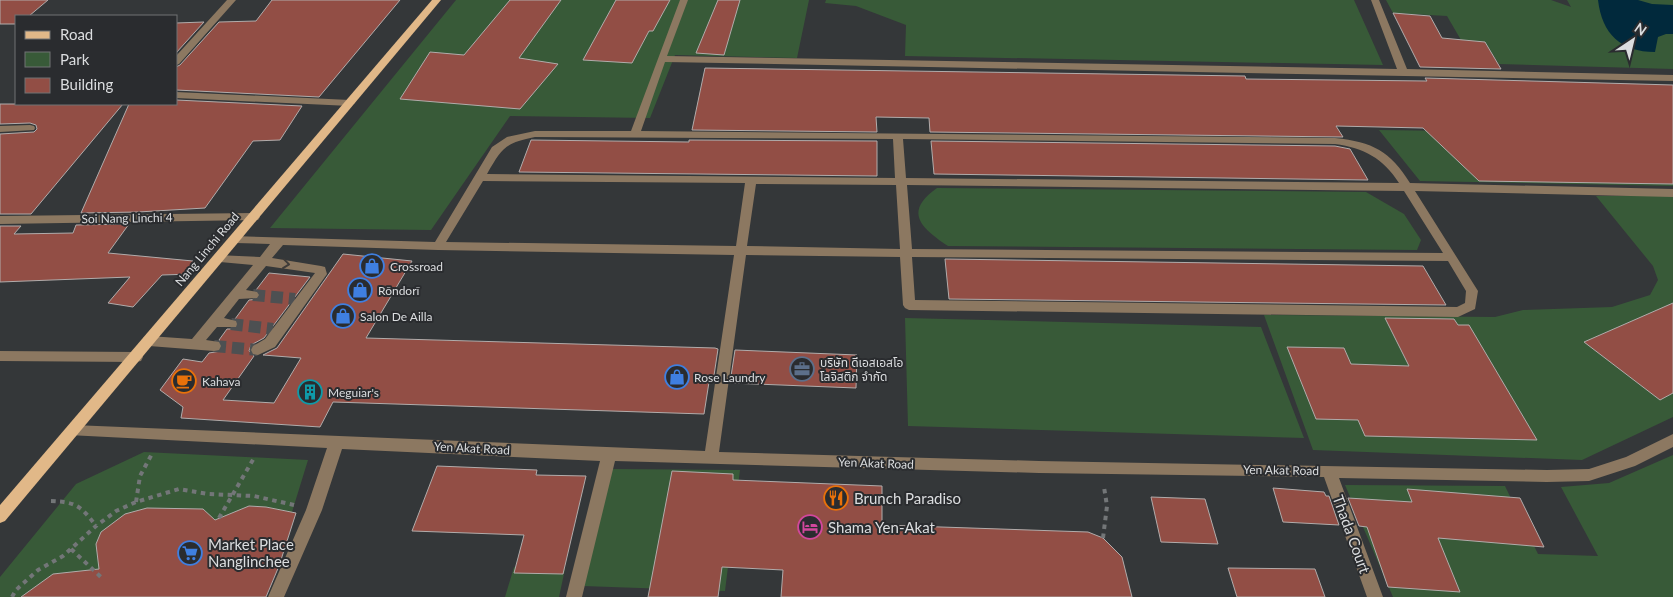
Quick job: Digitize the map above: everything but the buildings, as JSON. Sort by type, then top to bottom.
[{"type":"main road","name":"Nang Linchi Road","points":[[0,516],[136,358],[437,0]]},
{"type":"street","points":[[178,60],[232,0]]},
{"type":"street","points":[[635,135],[684,0]]},
{"type":"street","points":[[1376,0],[1403,72]]},
{"type":"street","points":[[661,59],[1673,78]]},
{"type":"street","points":[[178,95],[350,103]]},
{"type":"street","points":[[0,129],[30,128]]},
{"type":"street","points":[[438,246],[496,149],[510,138],[535,134],[898,136],[1335,140],[1363,145],[1382,154],[1395,168],[1472,291],[1471,306],[1458,312],[910,305],[898,136]]},
{"type":"street","points":[[479,177],[1407,187],[1673,192]]},
{"type":"street","points":[[711,458],[751,180]]},
{"type":"street","name":"Soi Nang Linchi 4","points":[[0,220],[254,217]]},
{"type":"street","points":[[235,239],[438,246],[906,253],[1452,257]]},
{"type":"street","points":[[195,345],[279,241]]},
{"type":"street","points":[[220,258],[262,261],[321,270],[321,274],[298,299],[276,329],[270,343],[258,350]]},
{"type":"street","points":[[236,294],[253,295]]},
{"type":"street","points":[[213,322],[231,324]]},
{"type":"street","points":[[149,341],[214,346]]},
{"type":"street","points":[[0,356],[136,358]]},
{"type":"street","name":"Yen Akat Road","points":[[73,431],[337,441],[609,455],[1100,468],[1328,470],[1547,476],[1588,475],[1630,462],[1673,440]]},
{"type":"street","points":[[276,597],[314,510],[337,441]]},
{"type":"street","points":[[574,597],[609,455]]},
{"type":"street","name":"Thada Court","points":[[1328,470],[1375,597]]},
{"type":"path","points":[[136,502],[135,490],[140,474],[150,458]]},
{"type":"path","points":[[219,518],[234,496],[250,464]]},
{"type":"path","points":[[1100,468],[1108,506],[1103,538]]},
{"type":"path","points":[[12,597],[16,590],[38,570],[72,549],[96,526],[116,511],[136,502],[179,489],[208,494],[254,496],[314,510]]},
{"type":"path","points":[[52,500],[74,502],[85,511],[96,526]]},
{"type":"path","points":[[72,549],[102,578]]},
{"type":"green space","points":[[456,0],[809,0],[797,58],[675,55],[650,118],[510,116],[431,230],[270,228]]},
{"type":"green space","points":[[826,0],[1354,0],[1383,65],[905,56],[906,25],[856,6],[825,3]]},
{"type":"green space","points":[[1386,0],[1551,0],[1571,7],[1567,0],[1673,0],[1673,69],[1499,64],[1485,42],[1461,40],[1447,16],[1393,13]]},
{"type":"green space","points":[[1379,130],[1673,134],[1673,186],[1420,181]]},
{"type":"green space","points":[[937,188],[1366,192],[1404,214],[1421,240],[1417,250],[948,246],[930,233],[920,219],[918,212],[927,197]]},
{"type":"green space","points":[[1596,196],[1673,196],[1673,417],[1582,460],[1313,450],[1264,315],[1495,317],[1523,310],[1612,307],[1650,295],[1658,280],[1653,266]]},
{"type":"green space","points":[[905,318],[1261,327],[1304,438],[908,426]]},
{"type":"green space","points":[[144,452],[308,460],[292,512],[249,506],[69,597],[0,597],[0,577],[76,484]]},
{"type":"green space","points":[[1673,455],[1673,597],[1393,597],[1345,485],[1505,486],[1538,554],[1598,556],[1561,487],[1609,483]]},
{"type":"green space","points":[[609,469],[740,470],[725,591],[583,586]]},
{"type":"green space","points":[[514,567],[565,569],[559,597],[505,597]]},
{"type":"water","points":[[1598,0],[1638,0],[1652,4],[1673,5],[1673,34],[1658,37],[1655,52],[1632,49],[1623,45],[1615,39],[1604,22]]},
{"type":"tunnel","points":[[253,295],[295,299]]},
{"type":"tunnel","points":[[231,324],[273,329]]},
{"type":"tunnel","points":[[214,346],[258,350]]},
{"type":"place","name":"Crossroad","points":[[372,266]]},
{"type":"place","name":"Rōndorī","points":[[360,290]]},
{"type":"place","name":"Salon De Ailla","points":[[343,316]]},
{"type":"place","name":"บริษัท ดีเอสเอสโอ โลจิสติก จำกัด","points":[[802,369]]},
{"type":"place","name":"Rose Laundry","points":[[677,377]]},
{"type":"place","name":"Kahava","points":[[184,381]]},
{"type":"place","name":"Meguiar's","points":[[310,392]]},
{"type":"place","name":"Brunch Paradiso","points":[[836,498]]},
{"type":"place","name":"Shama Yen-Akat","points":[[810,527]]},
{"type":"place","name":"Market Place Nanglinchee","points":[[190,553]]}]
